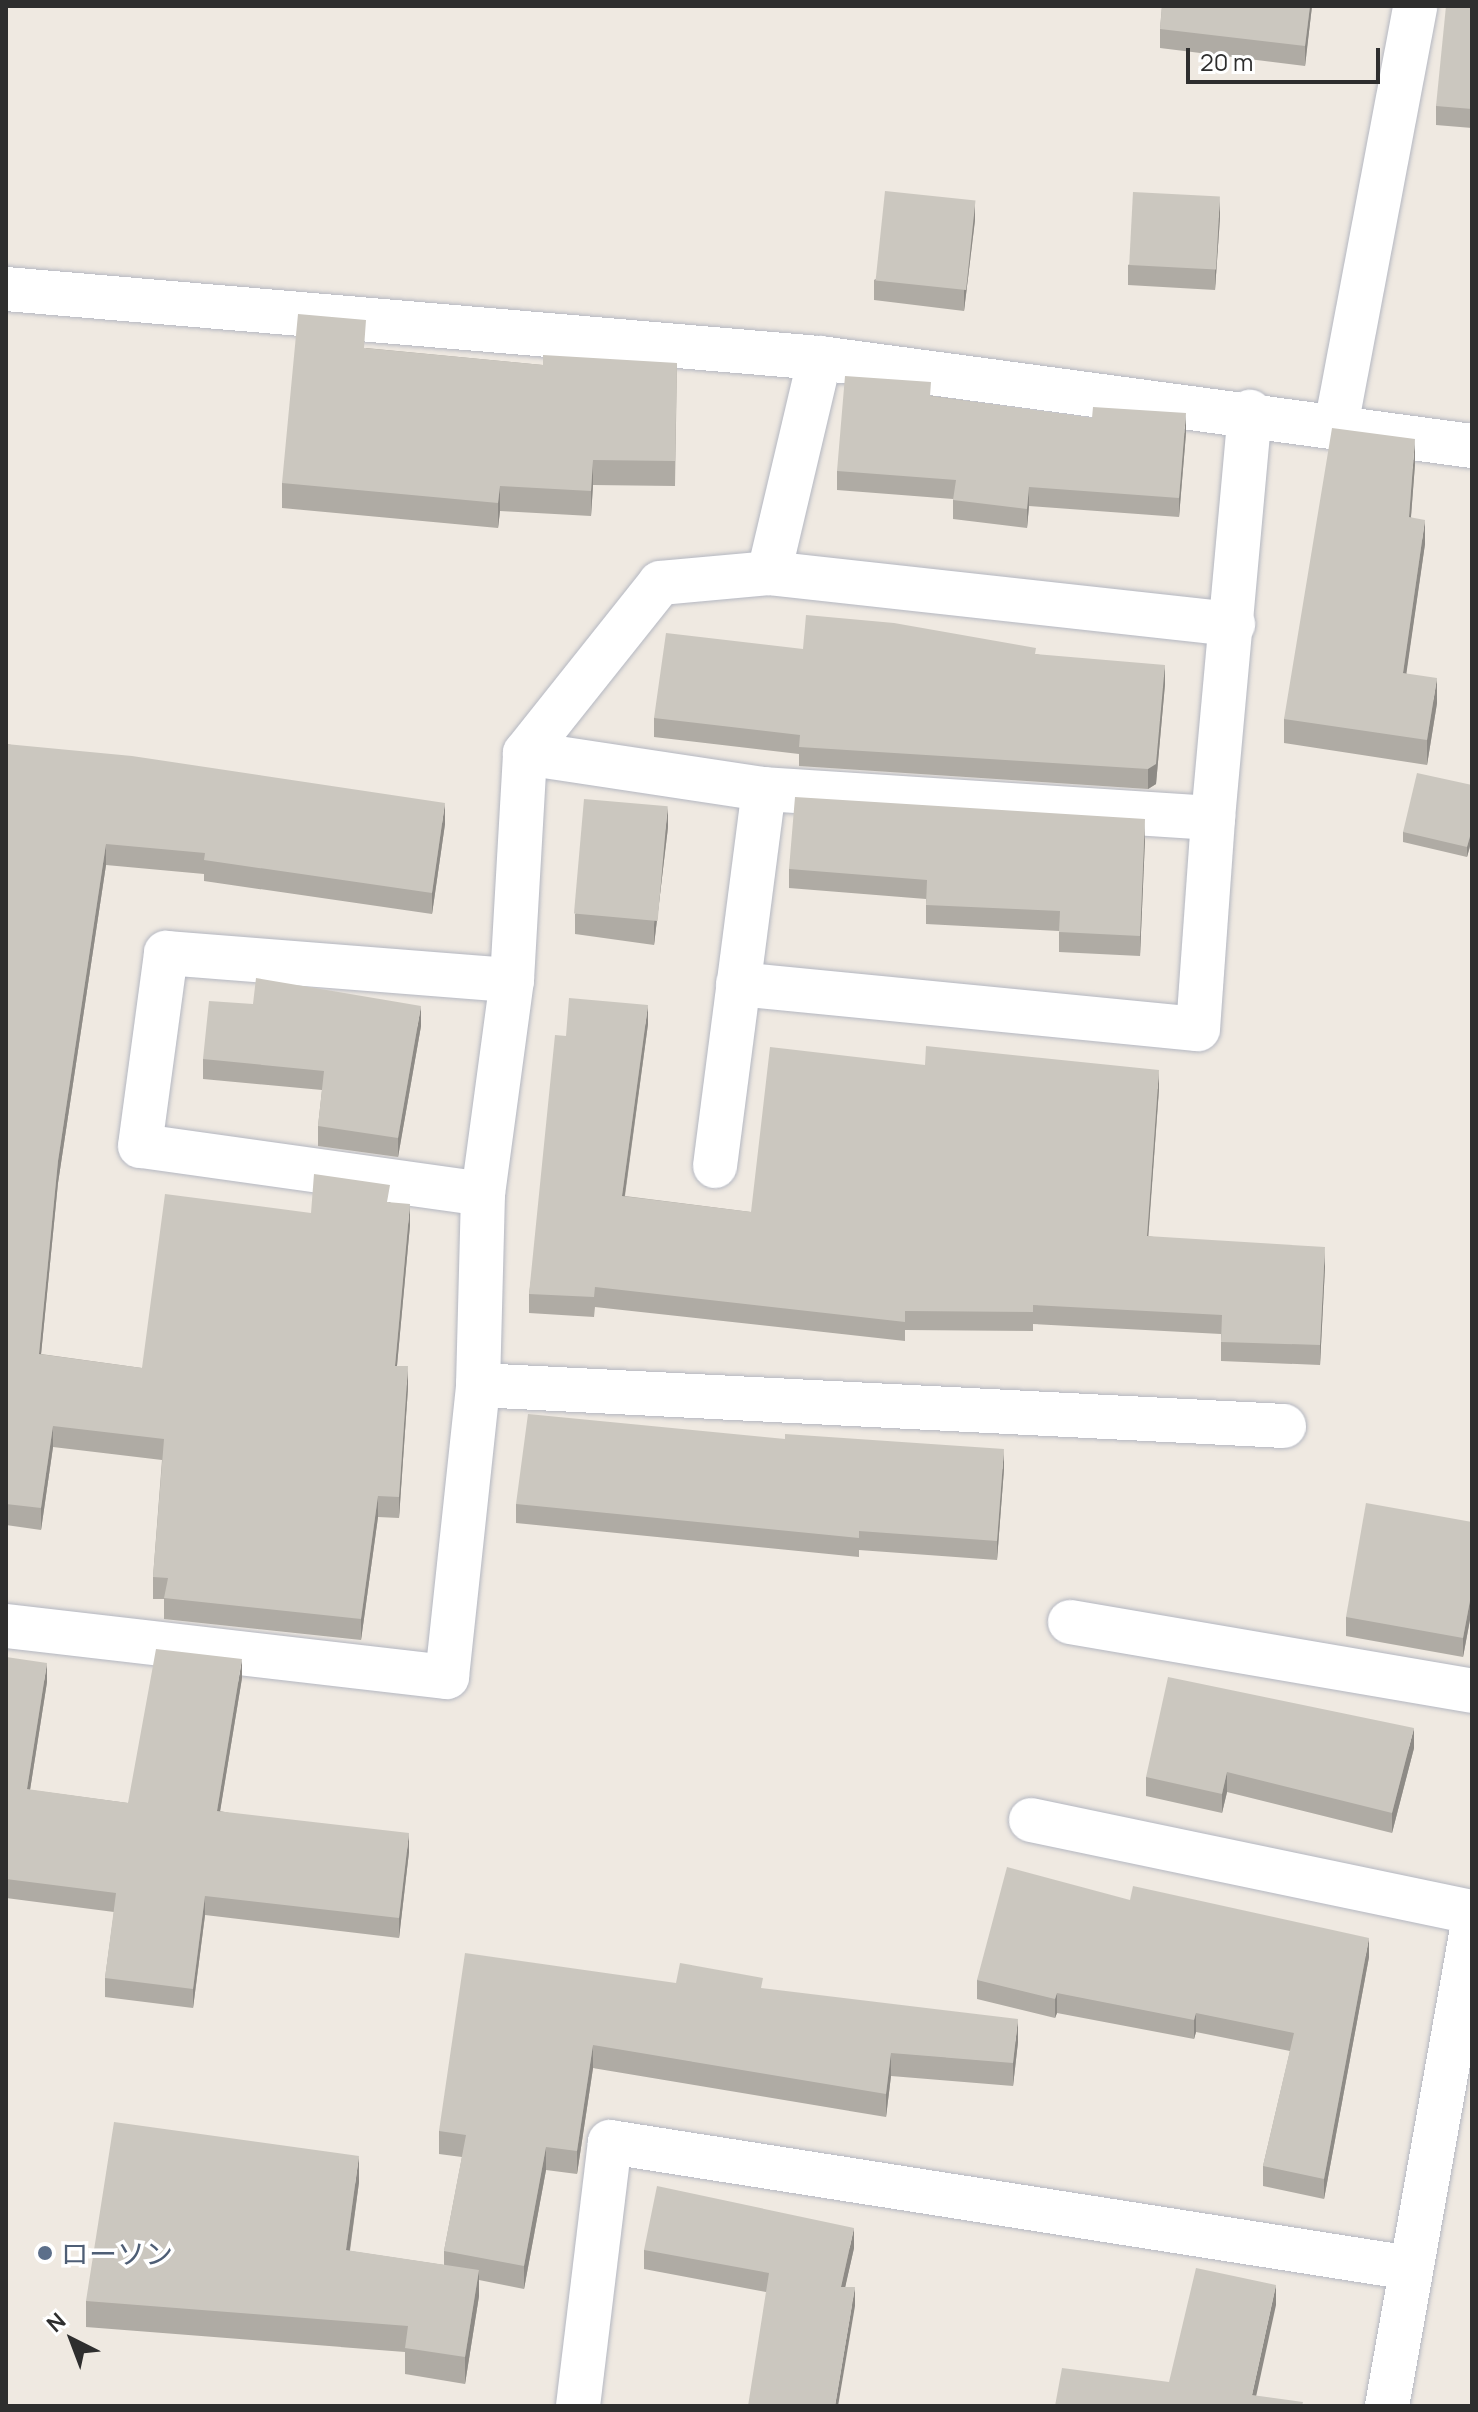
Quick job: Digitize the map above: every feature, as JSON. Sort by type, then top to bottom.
[{"type":"street","points":[[1336,426],[1415,6]]},
{"type":"street","points":[[6,289],[820,358],[1250,412],[1472,446]]},
{"type":"street","points":[[769,573],[820,358]]},
{"type":"street","points":[[738,984],[1198,1029],[1213,818],[1250,412]]},
{"type":"street","points":[[6,1626],[447,1677],[478,1385],[483,1194],[512,980],[525,753],[660,583],[769,573],[1233,624]]},
{"type":"street","points":[[525,753],[764,789],[1213,818]]},
{"type":"street","points":[[715,1166],[764,789]]},
{"type":"street","points":[[483,1194],[140,1146],[166,953],[512,980]]},
{"type":"street","points":[[478,1385],[1284,1426]]},
{"type":"street","points":[[1070,1622],[1472,1691]]},
{"type":"street","points":[[1031,1820],[1472,1912]]},
{"type":"street","points":[[1387,2406],[1472,1927]]},
{"type":"street","points":[[578,2406],[610,2142],[1410,2268]]},
{"type":"building","points":[[1162,6],[1310,6],[1305,46],[1160,29]]},
{"type":"building","points":[[1446,6],[1472,6],[1472,109],[1436,106]]},
{"type":"building","points":[[885,191],[976,201],[966,290],[876,281]]},
{"type":"building","points":[[1133,192],[1220,197],[1216,269],[1129,265]]},
{"type":"building","points":[[298,314],[366,320],[364,348],[543,365],[543,355],[677,363],[675,461],[593,460],[591,491],[500,486],[498,503],[282,483]]},
{"type":"building","points":[[845,376],[931,382],[930,396],[1092,418],[1093,407],[1186,413],[1179,498],[1029,487],[1027,509],[953,500],[956,480],[837,471]]},
{"type":"building","points":[[1332,428],[1415,439],[1409,517],[1425,520],[1403,673],[1437,678],[1427,740],[1284,719]]},
{"type":"building","points":[[806,615],[894,623],[1036,648],[1035,654],[1165,665],[1156,764],[1148,769],[799,747],[800,735],[654,718],[666,633],[803,649]]},
{"type":"building","points":[[6,744],[132,756],[445,803],[432,893],[204,860],[205,853],[106,844],[58,1161],[39,1354],[142,1368],[165,1194],[311,1213],[314,1174],[390,1185],[387,1202],[410,1204],[395,1366],[408,1366],[399,1497],[378,1496],[361,1619],[164,1598],[168,1578],[153,1577],[164,1439],[53,1426],[41,1508],[6,1504]]},
{"type":"building","points":[[1417,773],[1472,785],[1472,829],[1467,847],[1403,832]]},
{"type":"building","points":[[795,797],[1145,819],[1140,936],[1059,932],[1060,911],[926,905],[927,880],[789,869]]},
{"type":"building","points":[[584,799],[668,806],[658,921],[574,914]]},
{"type":"building","points":[[256,978],[421,1006],[398,1138],[318,1126],[324,1071],[203,1059],[209,1001],[253,1004]]},
{"type":"building","points":[[569,998],[648,1005],[622,1196],[751,1212],[770,1047],[925,1065],[926,1046],[1159,1070],[1147,1236],[1325,1247],[1320,1345],[1221,1342],[1222,1315],[1033,1305],[1033,1312],[905,1311],[905,1322],[595,1287],[594,1297],[529,1294],[555,1035],[566,1036]]},
{"type":"building","points":[[528,1414],[785,1439],[785,1434],[1004,1449],[997,1541],[859,1531],[859,1538],[516,1504]]},
{"type":"building","points":[[1366,1503],[1472,1522],[1472,1590],[1463,1638],[1346,1617]]},
{"type":"building","points":[[156,1649],[242,1659],[217,1811],[409,1833],[399,1918],[205,1896],[193,1989],[105,1978],[116,1893],[6,1879],[6,1657],[47,1663],[27,1789],[128,1803]]},
{"type":"building","points":[[1168,1677],[1414,1728],[1392,1813],[1227,1772],[1222,1794],[1146,1777]]},
{"type":"building","points":[[1007,1867],[1130,1900],[1133,1886],[1369,1938],[1324,2179],[1263,2166],[1294,2033],[1196,2013],[1194,2020],[1057,1993],[1055,1999],[977,1980]]},
{"type":"building","points":[[465,1953],[676,1983],[680,1963],[763,1978],[761,1988],[1018,2019],[1013,2063],[891,2053],[886,2094],[593,2045],[577,2151],[546,2147],[524,2266],[444,2251],[466,2135],[439,2131]]},
{"type":"building","points":[[114,2122],[359,2156],[346,2250],[479,2270],[465,2357],[405,2348],[408,2326],[86,2301]]},
{"type":"building","points":[[657,2186],[854,2228],[841,2287],[855,2287],[835,2406],[748,2406],[769,2273],[644,2250]]},
{"type":"building","points":[[1196,2268],[1276,2285],[1252,2395],[1303,2402],[1302,2406],[1055,2406],[1062,2368],[1169,2382]]},
{"type":"place","name":"ローソン","points":[[45,2253]]}]
